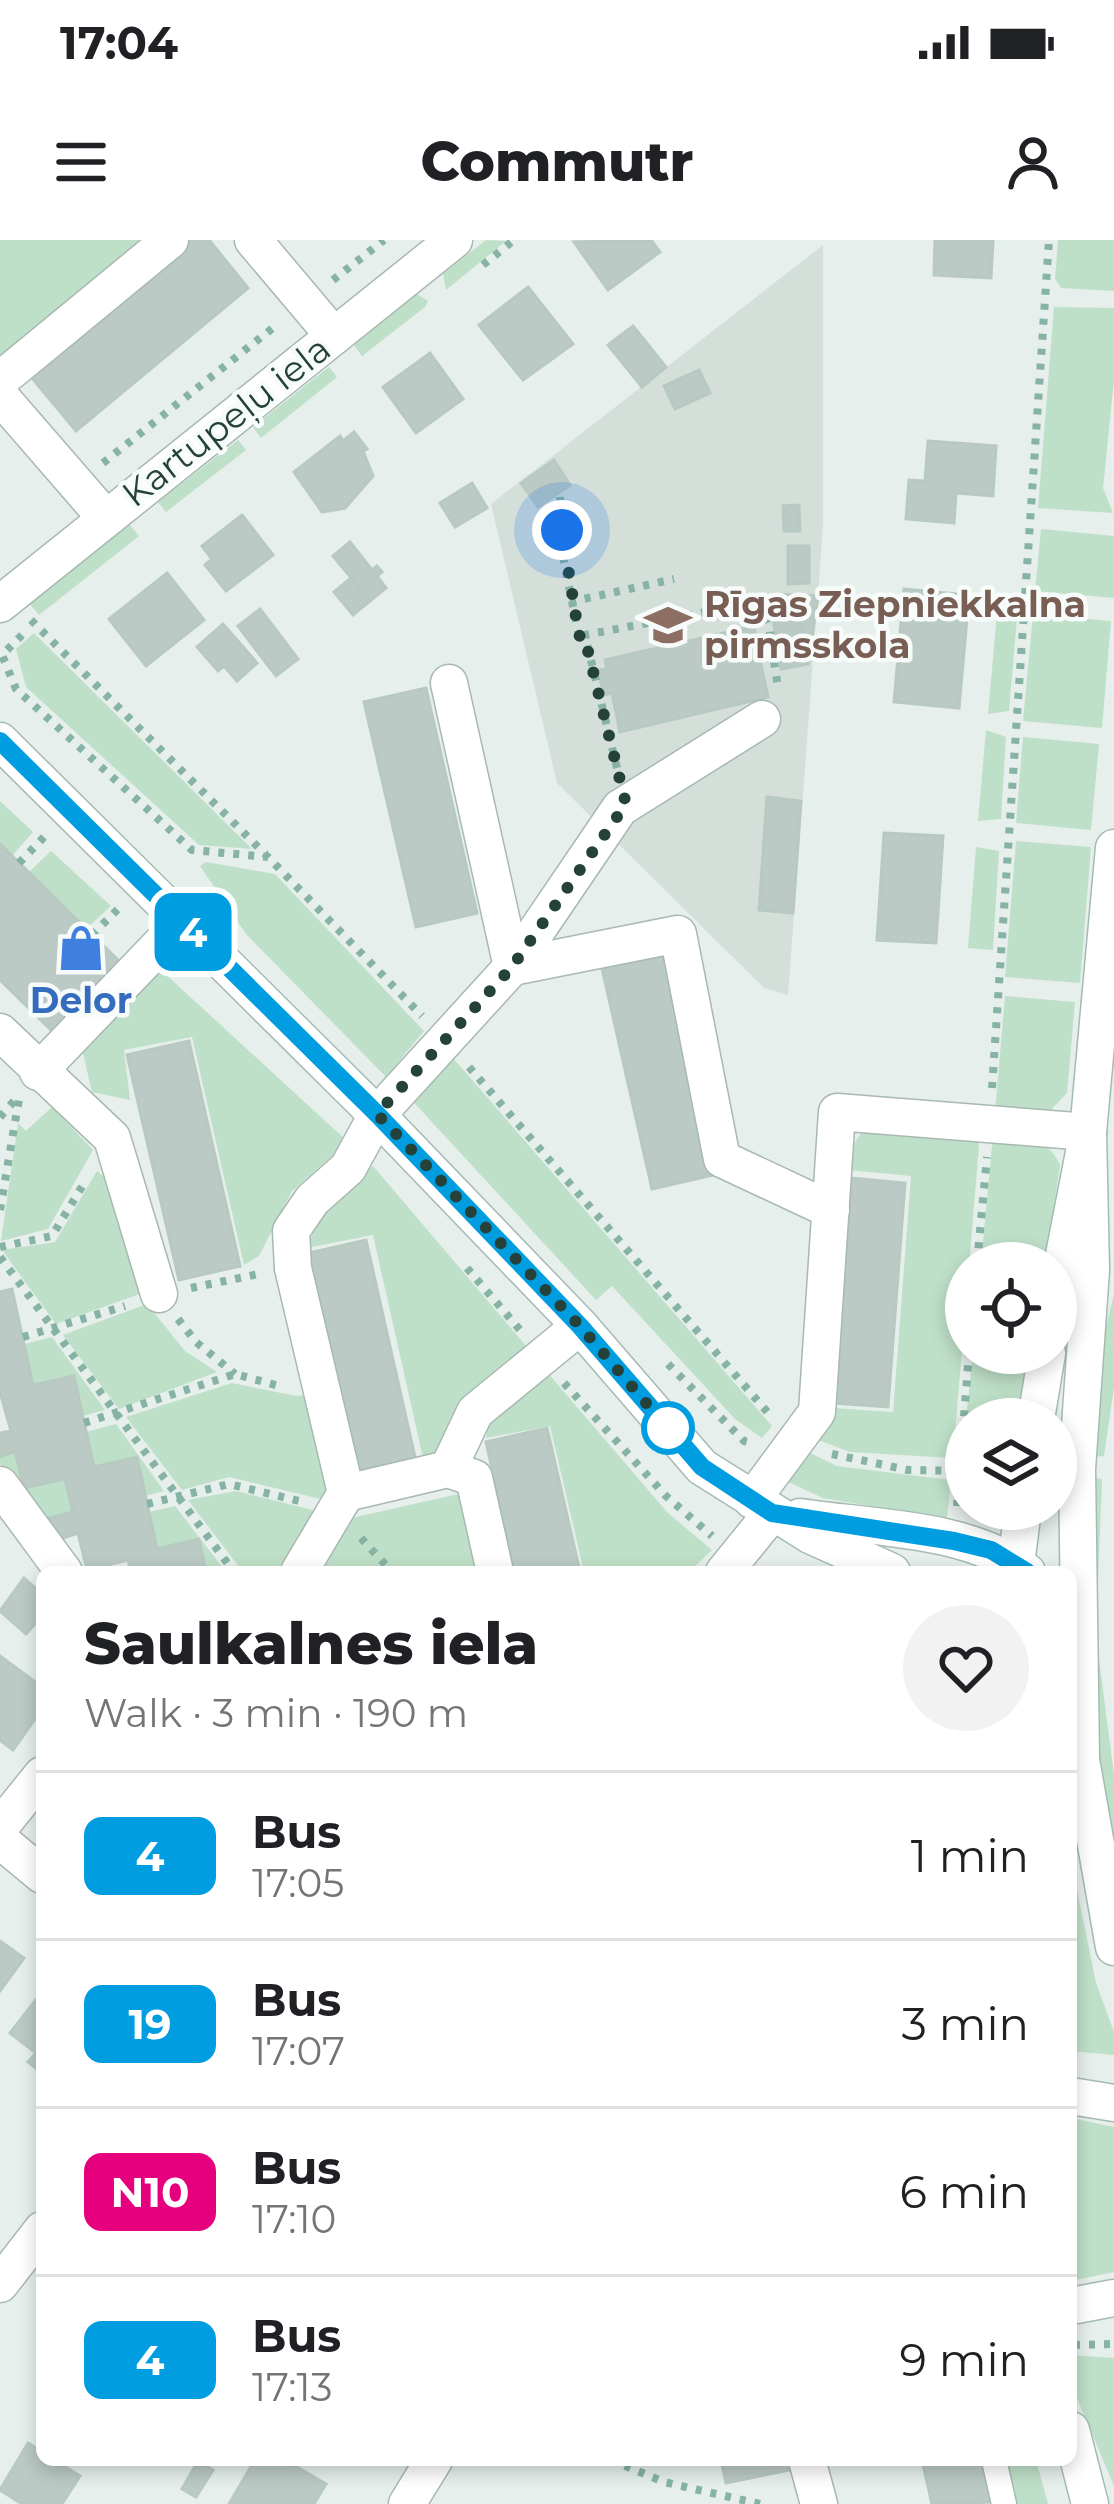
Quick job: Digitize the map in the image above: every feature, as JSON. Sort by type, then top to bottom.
[{"type":"street","points":[[0,380],[170,240]]},
{"type":"street","points":[[253,240],[334,336]]},
{"type":"street","name":"Kartupeļu iela","points":[[11,607],[104,516],[454,240]]},
{"type":"street","points":[[0,396],[104,516]]},
{"type":"street","points":[[449,683],[512,967]]},
{"type":"street","points":[[302,1566],[340,1501],[321,1388],[292,1268],[291,1231],[311,1200],[348,1168],[377,1114],[512,967],[626,804],[762,719]]},
{"type":"street","points":[[0,741],[377,1114],[580,1326],[702,1467],[762,1507],[880,1566]]},
{"type":"street","points":[[1067,1242],[1088,1132],[1108,981],[1114,848]]},
{"type":"street","points":[[29,1082],[182,922]]},
{"type":"street","points":[[512,967],[678,934],[722,1159],[831,1210]]},
{"type":"street","points":[[0,1032],[29,1082],[112,1138],[159,1294]]},
{"type":"street","points":[[728,1566],[790,1449],[817,1412],[837,1112],[1088,1132]]},
{"type":"street","points":[[1081,1757],[1077,1468],[1091,1270],[1088,1132]]},
{"type":"street","points":[[448,1469],[475,1412],[580,1326]]},
{"type":"street","points":[[340,1501],[448,1469],[474,1478],[494,1566]]},
{"type":"street","points":[[0,1485],[60,1566]]},
{"type":"street","points":[[762,1507],[954,1541],[991,1550],[1015,1566]]},
{"type":"street","points":[[1019,1566],[1022,1530]]},
{"type":"street","points":[[1077,1737],[1114,1947]]},
{"type":"street","points":[[0,1827],[36,1782]]},
{"type":"street","points":[[0,1840],[36,1870]]},
{"type":"street","points":[[1077,2097],[1114,2103]]},
{"type":"street","points":[[0,2284],[36,2238]]},
{"type":"street","points":[[1077,2305],[1114,2299]]},
{"type":"street","points":[[1077,2453],[1090,2504]]},
{"type":"street","points":[[407,2504],[430,2466]]},
{"type":"street","points":[[809,2466],[818,2504]]},
{"type":"lane","points":[[995,2466],[1004,2504]]},
{"type":"path","points":[[979,1242],[1049,240]]},
{"type":"path","points":[[560,497],[570,602],[579,636],[758,602],[769,627],[780,701],[762,719]]},
{"type":"path","points":[[570,602],[674,579]]},
{"type":"path","points":[[11,607],[268,857]]},
{"type":"path","points":[[584,635],[626,804]]},
{"type":"path","points":[[19,863],[40,841]]},
{"type":"path","points":[[92,935],[115,912]]},
{"type":"path","points":[[0,1210],[29,1082]]},
{"type":"path","points":[[0,1246],[52,1236],[112,1138]]},
{"type":"path","points":[[0,1257],[230,1566]]},
{"type":"path","points":[[23,1337],[159,1294],[292,1268]]},
{"type":"path","points":[[159,1294],[196,1342],[235,1374],[296,1389],[321,1388]]},
{"type":"path","points":[[664,1360],[744,1441],[790,1449]]},
{"type":"path","points":[[84,1423],[235,1374]]},
{"type":"path","points":[[147,1504],[229,1484],[340,1501]]},
{"type":"path","points":[[1077,2344],[1114,2344]]},
{"type":"path","points":[[625,2466],[664,2482],[760,2504]]},
{"type":"shaded area","name":"Rīgas Ziepniekkalna pirmsskola","points":[[823,245],[823,526],[788,995],[764,988],[557,783],[491,504]]},
{"type":"green space","points":[[0,240],[143,240],[0,363]]},
{"type":"green space","points":[[486,240],[506,241],[446,290],[443,274]]},
{"type":"green space","points":[[1058,240],[1114,240],[1114,291],[1061,288],[1055,279]]},
{"type":"green space","points":[[417,294],[428,301],[425,307],[362,356],[354,345]]},
{"type":"green space","points":[[1054,307],[1114,308],[1114,380],[1103,488],[1113,513],[1038,508]]},
{"type":"green space","points":[[329,367],[337,377],[261,438],[253,427]]},
{"type":"green space","points":[[238,440],[246,450],[166,512],[158,502]]},
{"type":"green space","points":[[129,524],[139,536],[39,615],[29,603]]},
{"type":"green space","points":[[1041,529],[1114,536],[1114,598],[1035,591]]},
{"type":"green space","points":[[997,613],[1017,618],[1009,711],[988,714]]},
{"type":"green space","points":[[1033,614],[1111,621],[1102,728],[1023,721]]},
{"type":"green space","points":[[34,633],[252,849],[199,845],[26,687],[16,649]]},
{"type":"green space","points":[[986,730],[1006,737],[1001,819],[978,821]]},
{"type":"green space","points":[[1023,737],[1099,744],[1091,830],[1016,823]]},
{"type":"green space","points":[[0,801],[33,832],[12,856],[0,844]]},
{"type":"green space","points":[[1016,841],[1091,847],[1080,983],[1005,977]]},
{"type":"green space","points":[[976,847],[999,851],[993,950],[968,948]]},
{"type":"green space","points":[[51,851],[111,906],[86,929],[29,872]]},
{"type":"green space","points":[[206,862],[275,874],[424,1031],[386,1077],[246,934],[200,866]]},
{"type":"green space","points":[[161,970],[348,1142],[292,1191],[259,1256],[244,1265],[192,1037],[124,1050],[130,1100],[92,1092],[81,1045]]},
{"type":"green space","points":[[1005,996],[1075,1002],[1067,1093],[1045,1116],[995,1112]]},
{"type":"green space","points":[[447,1051],[772,1426],[762,1438],[735,1419],[612,1286],[596,1300],[407,1095]]},
{"type":"green space","points":[[52,1107],[93,1150],[48,1229],[1,1241],[18,1123],[26,1131]]},
{"type":"green space","points":[[888,1126],[980,1134],[971,1242],[945,1242],[945,1374],[960,1374],[958,1398],[945,1398],[945,1458],[850,1452],[813,1438],[834,1408],[893,1412],[911,1176],[848,1170],[850,1150],[861,1133]]},
{"type":"green space","points":[[993,1135],[1041,1144],[1060,1165],[1049,1242],[983,1242]]},
{"type":"green space","points":[[373,1166],[527,1347],[437,1452],[423,1458],[373,1235],[307,1248],[324,1206]]},
{"type":"green space","points":[[97,1171],[121,1191],[148,1291],[56,1324],[2,1250],[55,1242]]},
{"type":"green space","points":[[1114,1294],[1114,1387],[1104,1456],[1089,1457],[1099,1356]]},
{"type":"green space","points":[[147,1304],[185,1351],[217,1372],[119,1409],[63,1335]]},
{"type":"green space","points":[[52,1337],[105,1410],[83,1416],[74,1376],[33,1385],[25,1344]]},
{"type":"green space","points":[[547,1372],[667,1512],[712,1550],[695,1566],[583,1566],[550,1426],[486,1438],[491,1415]]},
{"type":"green space","points":[[971,1374],[1029,1374],[1026,1398],[968,1398]]},
{"type":"green space","points":[[232,1383],[296,1396],[314,1394],[329,1501],[229,1477],[182,1490],[126,1417]]},
{"type":"green space","points":[[116,1424],[164,1491],[145,1496],[94,1467],[86,1432]]},
{"type":"green space","points":[[804,1450],[837,1466],[945,1479],[945,1519],[823,1498],[786,1481]]},
{"type":"green space","points":[[15,1451],[24,1488],[65,1479],[73,1512],[49,1518],[52,1531],[0,1464],[0,1457]]},
{"type":"green space","points":[[1091,1477],[1102,1479],[1096,1636],[1114,1775],[1114,1854],[1099,1764]]},
{"type":"green space","points":[[236,1491],[313,1510],[294,1563],[238,1566],[188,1500]]},
{"type":"green space","points":[[467,1492],[484,1566],[317,1566],[343,1520]]},
{"type":"green space","points":[[175,1506],[221,1566],[205,1566],[199,1540],[157,1549],[149,1512]]},
{"type":"green space","points":[[1077,1890],[1096,1983],[1114,2032],[1114,2055],[1077,2052]]},
{"type":"green space","points":[[1077,2119],[1114,2127],[1114,2272],[1077,2280]]},
{"type":"green space","points":[[1077,2355],[1114,2358],[1114,2486],[1077,2398]]},
{"type":"green space","points":[[1007,2466],[1038,2466],[1048,2504],[1015,2504]]},
{"type":"building","points":[[175,240],[209,240],[248,288],[76,431],[22,366]]},
{"type":"building","points":[[651,240],[660,252],[608,290],[574,242]]},
{"type":"building","points":[[935,240],[993,240],[991,278],[934,275]]},
{"type":"building","points":[[528,287],[573,344],[523,380],[479,325]]},
{"type":"building","points":[[633,326],[666,367],[642,387],[608,345]]},
{"type":"building","points":[[430,353],[463,399],[416,433],[383,387]]},
{"type":"building","points":[[699,370],[710,393],[675,409],[664,386]]},
{"type":"building","points":[[354,432],[367,449],[363,451],[373,476],[345,508],[322,512],[294,472],[340,436],[343,441]]},
{"type":"building","points":[[928,441],[996,446],[993,496],[956,493],[954,523],[906,519],[909,480],[925,481]]},
{"type":"building","points":[[554,460],[570,485],[538,507],[521,483]]},
{"type":"building","points":[[472,483],[487,508],[455,527],[440,503]]},
{"type":"building","points":[[799,505],[800,531],[784,531],[783,506]]},
{"type":"building","points":[[242,515],[273,555],[226,591],[205,565],[212,559],[202,546]]},
{"type":"building","points":[[350,542],[372,570],[377,566],[382,572],[377,576],[386,588],[370,601],[333,556]]},
{"type":"building","points":[[788,546],[809,546],[809,583],[788,584]]},
{"type":"building","points":[[167,573],[204,620],[146,666],[109,619]]},
{"type":"building","points":[[351,578],[370,601],[353,615],[334,592]]},
{"type":"building","points":[[904,589],[969,595],[959,708],[894,702]]},
{"type":"building","points":[[776,594],[818,596],[808,664],[800,615],[779,618]]},
{"type":"building","points":[[260,609],[298,659],[276,676],[238,626]]},
{"type":"building","points":[[800,615],[808,664],[781,669],[773,619]]},
{"type":"building","points":[[223,624],[257,663],[237,681],[224,666],[218,671],[197,647]]},
{"type":"building","points":[[754,626],[756,637],[765,635],[770,658],[760,660],[768,697],[620,732],[612,693],[604,695],[598,670],[607,669],[605,660]]},
{"type":"building","points":[[426,688],[477,913],[416,927],[364,702]]},
{"type":"building","points":[[767,797],[801,801],[793,913],[759,910]]},
{"type":"building","points":[[884,833],[943,836],[936,943],[877,940]]},
{"type":"building","points":[[0,844],[121,963],[53,1032],[0,980]]},
{"type":"building","points":[[662,950],[713,1175],[652,1189],[601,964]]},
{"type":"building","points":[[189,1041],[240,1266],[179,1280],[127,1055]]},
{"type":"building","points":[[851,1178],[905,1183],[888,1407],[834,1403]]},
{"type":"building","points":[[366,1240],[417,1466],[356,1480],[305,1254]]},
{"type":"building","points":[[12,1289],[33,1385],[74,1376],[94,1467],[137,1457],[157,1549],[199,1539],[205,1566],[130,1566],[128,1560],[86,1566],[78,1533],[58,1540],[49,1518],[73,1512],[65,1479],[24,1488],[15,1451],[0,1457],[0,1433],[11,1431],[0,1392],[0,1292]]},
{"type":"building","points":[[547,1428],[579,1566],[514,1566],[486,1442]]},
{"type":"building","points":[[24,1578],[36,1589],[36,1623],[26,1634],[0,1611]]},
{"type":"building","points":[[0,1656],[36,1683],[36,1717],[13,1750],[0,1740]]},
{"type":"building","points":[[0,1941],[24,1958],[0,1991]]},
{"type":"building","points":[[36,2000],[36,2053],[10,2033]]},
{"type":"building","points":[[28,2443],[36,2448],[36,2466],[64,2466],[80,2476],[62,2504],[22,2504],[0,2490]]},
{"type":"building","points":[[195,2466],[213,2470],[196,2497],[182,2489]]},
{"type":"building","points":[[251,2466],[295,2466],[326,2484],[314,2504],[229,2504]]},
{"type":"building","points":[[722,2466],[788,2466],[789,2470],[726,2483]]},
{"type":"building","points":[[923,2466],[986,2466],[994,2502],[932,2504]]},
{"type":"bus line","name":"4","points":[[0,741],[377,1114],[580,1326],[702,1467],[772,1513],[954,1541],[991,1550],[1019,1566]]},
{"type":"place","name":"Rīgas Ziepniekkalna pirmsskola","points":[[668,625]]},
{"type":"place","name":"Delor","points":[[81,948]]},
{"type":"route","points":[[562,530],[570,602],[579,636],[584,635],[626,804],[512,967],[377,1114],[580,1326],[671,1432],[668,1428]]}]
